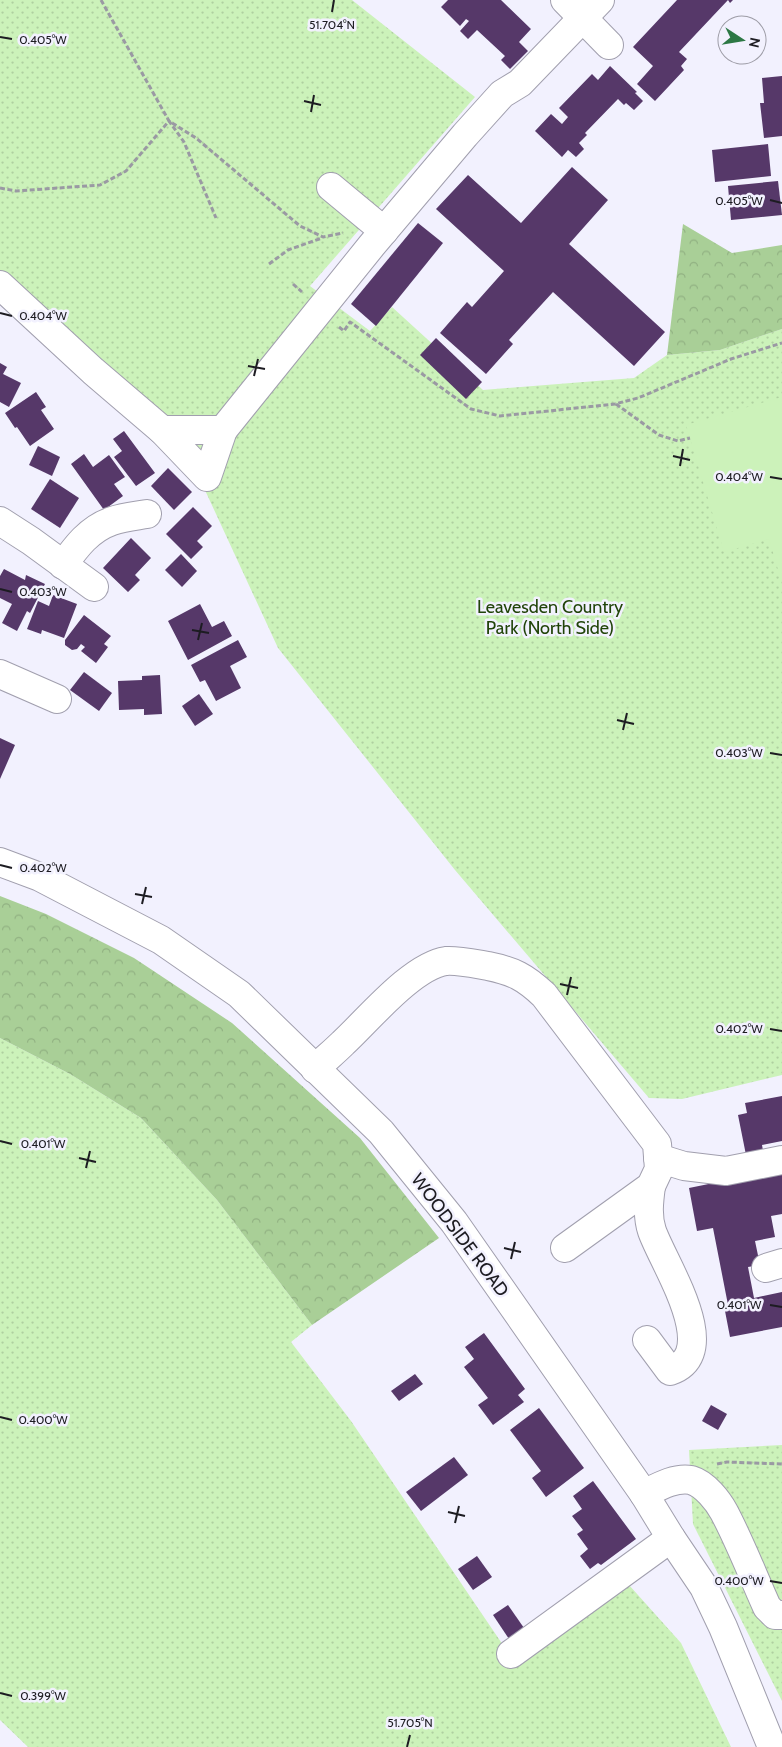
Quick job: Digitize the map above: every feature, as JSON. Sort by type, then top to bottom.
[{"type":"street","points":[[0,285],[93,371],[162,430],[207,477],[223,430],[320,310],[374,223],[459,142],[502,94],[520,83],[583,6],[609,45]]},
{"type":"street","points":[[332,187],[374,223]]},
{"type":"street","points":[[162,430],[223,430]]},
{"type":"street","points":[[63,565],[83,539],[97,528],[112,521],[146,514]]},
{"type":"street","points":[[0,521],[94,587]]},
{"type":"street","points":[[0,674],[57,699]]},
{"type":"street","name":"WOODSIDE ROAD","points":[[0,862],[40,877],[161,940],[239,994],[381,1132],[454,1222],[644,1494],[704,1587],[724,1627],[772,1747]]},
{"type":"street","points":[[315,1069],[376,1010],[419,972],[446,961],[506,970],[528,980],[544,995],[657,1144],[659,1169],[651,1186],[648,1207],[652,1231],[685,1304],[693,1343],[689,1356],[678,1369],[670,1371],[647,1340]]},
{"type":"street","points":[[658,1158],[684,1166],[726,1171],[782,1160]]},
{"type":"street","points":[[565,1248],[651,1186]]},
{"type":"street","points":[[644,1494],[672,1481],[691,1480],[713,1496],[724,1511],[767,1607],[775,1615],[782,1615]]},
{"type":"street","points":[[511,1654],[671,1538]]},
{"type":"path","points":[[101,0],[169,121],[184,142],[216,218]]},
{"type":"path","points":[[0,188],[16,191],[100,185],[126,171],[169,121]]},
{"type":"path","points":[[169,121],[196,138],[300,226],[323,238]]},
{"type":"path","points":[[269,264],[288,250],[374,223]]},
{"type":"path","points":[[320,310],[344,330],[350,322],[471,409],[500,416],[616,404],[638,398],[731,359],[782,343]]},
{"type":"path","points":[[616,404],[659,435],[678,441],[690,438]]},
{"type":"path","points":[[691,1480],[699,1468],[712,1464],[727,1462],[782,1464]]},
{"type":"green space","name":"Leavesden Country Park (North Side)","points":[[0,0],[352,0],[475,97],[310,286],[370,331],[392,307],[483,390],[634,378],[667,355],[720,350],[782,329],[782,1075],[682,1099],[649,1098],[455,870],[278,648],[204,488],[0,298]]},
{"type":"green space","points":[[683,224],[732,253],[782,245],[782,329],[720,350],[667,355]]},
{"type":"green space","points":[[782,397],[782,583],[769,539],[724,552],[686,425]]},
{"type":"green space","points":[[0,896],[46,914],[134,958],[232,1023],[360,1138],[439,1238],[312,1325],[217,1200],[141,1118],[70,1074],[0,1038]]},
{"type":"green space","points":[[0,1038],[70,1074],[141,1118],[217,1200],[312,1325],[291,1342],[351,1421],[503,1645],[612,1566],[681,1643],[731,1747],[28,1747],[0,1720]]},
{"type":"green space","points":[[782,1445],[782,1701],[693,1524],[689,1450]]},
{"type":"building","points":[[448,0],[501,0],[531,29],[519,42],[528,51],[510,69],[501,60],[505,56],[477,30],[468,39],[460,31],[469,21],[466,19],[460,26],[441,7]]},
{"type":"building","points":[[677,0],[728,0],[679,52],[687,59],[681,66],[684,70],[655,101],[637,84],[653,66],[633,47]]},
{"type":"building","points":[[610,66],[637,92],[635,93],[643,101],[634,110],[626,103],[624,105],[618,99],[585,133],[587,135],[579,143],[584,149],[576,157],[568,150],[562,157],[535,131],[551,114],[562,124],[568,117],[559,108],[592,74],[598,80]]},
{"type":"building","points":[[782,76],[782,136],[764,138],[760,103],[764,103],[762,78]]},
{"type":"building","points":[[768,144],[771,176],[715,182],[712,150]]},
{"type":"building","points":[[572,167],[608,200],[569,244],[665,332],[634,366],[553,292],[509,340],[513,344],[486,374],[440,333],[467,302],[472,307],[504,271],[436,209],[468,175],[521,223]]},
{"type":"building","points":[[778,181],[782,215],[731,220],[728,186]]},
{"type":"building","points":[[418,223],[443,243],[376,326],[351,304]]},
{"type":"building","points":[[436,338],[482,382],[466,399],[420,355]]},
{"type":"building","points":[[0,363],[7,367],[3,374],[21,383],[9,407],[0,402]]},
{"type":"building","points":[[36,392],[46,407],[41,410],[54,429],[30,446],[5,413]]},
{"type":"building","points":[[124,431],[155,473],[136,486],[114,457],[122,451],[113,439]]},
{"type":"building","points":[[38,446],[60,457],[52,476],[29,465]]},
{"type":"building","points":[[84,454],[93,467],[109,455],[125,477],[114,484],[123,496],[104,510],[71,464]]},
{"type":"building","points":[[168,468],[192,492],[174,510],[151,486]]},
{"type":"building","points":[[50,479],[79,498],[60,528],[31,509]]},
{"type":"building","points":[[193,507],[212,526],[197,541],[203,547],[191,559],[166,534]]},
{"type":"building","points":[[131,538],[151,558],[135,575],[140,580],[128,592],[103,568]]},
{"type":"building","points":[[181,554],[197,571],[182,587],[165,570]]},
{"type":"building","points":[[4,569],[25,580],[26,575],[45,584],[30,613],[27,611],[17,631],[2,623],[12,604],[0,598],[0,576]]},
{"type":"building","points":[[53,595],[77,604],[64,638],[42,630],[41,634],[27,629],[38,601],[49,606]]},
{"type":"building","points":[[200,604],[212,627],[224,621],[232,636],[188,660],[168,621]]},
{"type":"building","points":[[84,615],[111,636],[104,644],[108,647],[96,663],[81,651],[85,647],[81,644],[77,649],[72,650],[65,645],[65,640]]},
{"type":"building","points":[[238,640],[247,657],[230,666],[241,688],[216,701],[205,680],[200,682],[191,665]]},
{"type":"building","points":[[84,672],[112,693],[99,711],[70,690]]},
{"type":"building","points":[[160,675],[162,714],[144,715],[144,709],[119,710],[118,681],[142,680],[142,676]]},
{"type":"building","points":[[199,694],[213,714],[195,726],[182,706]]},
{"type":"building","points":[[0,738],[15,745],[0,779]]},
{"type":"building","points":[[782,1096],[782,1141],[762,1145],[764,1156],[747,1160],[738,1115],[747,1113],[745,1103]]},
{"type":"building","points":[[782,1169],[782,1214],[771,1216],[775,1237],[755,1241],[760,1265],[748,1267],[754,1298],[782,1292],[782,1327],[730,1337],[725,1311],[729,1310],[713,1228],[697,1231],[689,1188]]},
{"type":"building","points":[[484,1333],[525,1389],[518,1395],[524,1402],[493,1425],[478,1405],[488,1398],[464,1367],[474,1359],[465,1347]]},
{"type":"building","points":[[415,1374],[423,1384],[399,1401],[391,1391]]},
{"type":"building","points":[[711,1405],[727,1414],[718,1430],[702,1421]]},
{"type":"building","points":[[539,1408],[584,1468],[546,1497],[532,1478],[541,1471],[510,1430]]},
{"type":"building","points":[[454,1457],[468,1475],[421,1511],[406,1492]]},
{"type":"building","points":[[593,1481],[636,1539],[601,1565],[598,1563],[590,1569],[580,1556],[588,1549],[577,1534],[583,1530],[572,1516],[582,1509],[573,1496]]},
{"type":"building","points":[[477,1556],[492,1577],[473,1590],[458,1569]]},
{"type":"building","points":[[508,1605],[524,1628],[509,1639],[493,1615]]}]
